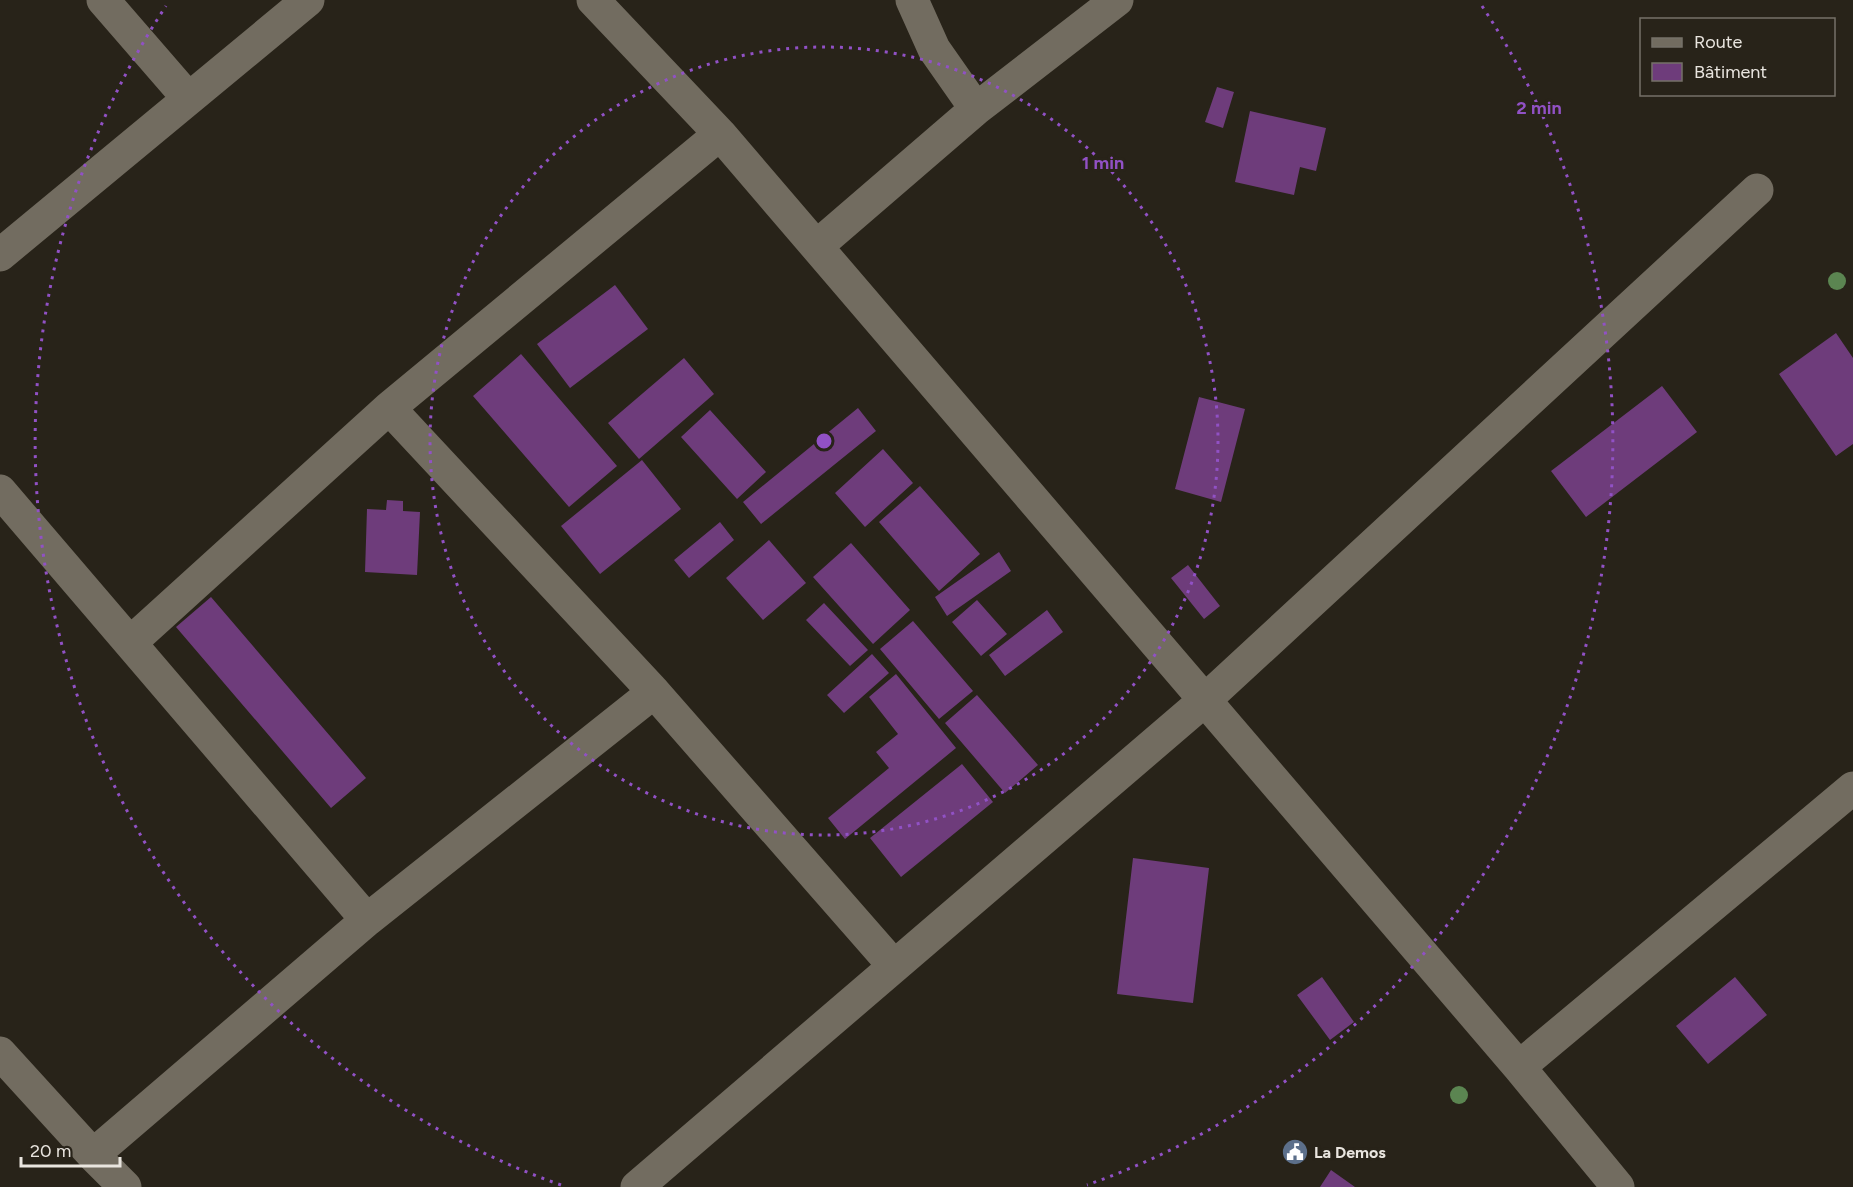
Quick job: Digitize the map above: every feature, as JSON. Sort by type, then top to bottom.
[{"type":"street","points":[[103,0],[188,98]]},
{"type":"street","points":[[0,255],[308,0]]},
{"type":"street","points":[[593,0],[720,134],[817,246],[1519,1066],[1618,1187]]},
{"type":"street","points":[[912,0],[934,49],[976,110]]},
{"type":"street","points":[[817,246],[976,110],[1117,0]]},
{"type":"street","points":[[130,643],[389,408],[720,134]]},
{"type":"street","points":[[637,1187],[1205,700],[1757,189]]},
{"type":"street","points":[[389,408],[654,692],[894,966]]},
{"type":"street","points":[[0,491],[366,920]]},
{"type":"street","points":[[93,1155],[366,920],[654,692]]},
{"type":"street","points":[[1519,1066],[1853,788]]},
{"type":"street","points":[[0,1053],[125,1187]]},
{"type":"building","points":[[1217,87],[1234,92],[1223,128],[1205,122]]},
{"type":"building","points":[[1250,111],[1326,128],[1316,171],[1300,167],[1294,195],[1235,182]]},
{"type":"building","points":[[615,285],[648,329],[570,388],[537,344]]},
{"type":"building","points":[[1836,333],[1853,358],[1853,444],[1836,456],[1779,374]]},
{"type":"building","points":[[521,354],[617,466],[569,507],[473,396]]},
{"type":"building","points":[[684,358],[714,394],[639,459],[608,423]]},
{"type":"building","points":[[1662,386],[1697,432],[1586,517],[1551,471]]},
{"type":"building","points":[[1199,397],[1245,409],[1221,502],[1175,489]]},
{"type":"building","points":[[858,408],[876,431],[761,524],[743,502]]},
{"type":"building","points":[[710,410],[766,472],[737,499],[681,437]]},
{"type":"building","points":[[883,449],[913,483],[865,527],[835,493]]},
{"type":"building","points":[[642,460],[681,509],[600,574],[561,526]]},
{"type":"building","points":[[920,486],[980,554],[939,591],[879,522]]},
{"type":"building","points":[[387,500],[403,501],[403,511],[420,512],[417,575],[365,572],[367,509],[386,510]]},
{"type":"building","points":[[720,522],[734,540],[689,578],[674,560]]},
{"type":"building","points":[[769,540],[806,583],[763,620],[726,578]]},
{"type":"building","points":[[851,543],[910,610],[873,644],[813,577]]},
{"type":"building","points":[[999,552],[1011,571],[947,616],[935,597]]},
{"type":"building","points":[[1188,565],[1220,606],[1204,619],[1171,578]]},
{"type":"building","points":[[211,597],[366,778],[331,808],[176,627]]},
{"type":"building","points":[[977,600],[1007,634],[981,656],[952,622]]},
{"type":"building","points":[[824,603],[868,650],[850,666],[806,620]]},
{"type":"building","points":[[1047,610],[1063,632],[1005,676],[989,655]]},
{"type":"building","points":[[913,621],[973,691],[939,719],[880,649]]},
{"type":"building","points":[[872,654],[889,673],[844,713],[827,695]]},
{"type":"building","points":[[896,674],[956,748],[845,839],[828,818],[889,768],[876,752],[898,734],[869,697]]},
{"type":"building","points":[[977,695],[1038,765],[1005,793],[945,723]]},
{"type":"building","points":[[962,764],[993,802],[901,877],[870,838]]},
{"type":"building","points":[[1133,858],[1209,868],[1193,1003],[1117,994]]},
{"type":"building","points":[[1322,977],[1354,1022],[1330,1040],[1297,995]]},
{"type":"building","points":[[1735,977],[1767,1015],[1708,1064],[1676,1026]]},
{"type":"building","points":[[1331,1170],[1355,1187],[1320,1187]]},
{"type":"place","name":"La Demos","points":[[1295,1152]]}]
